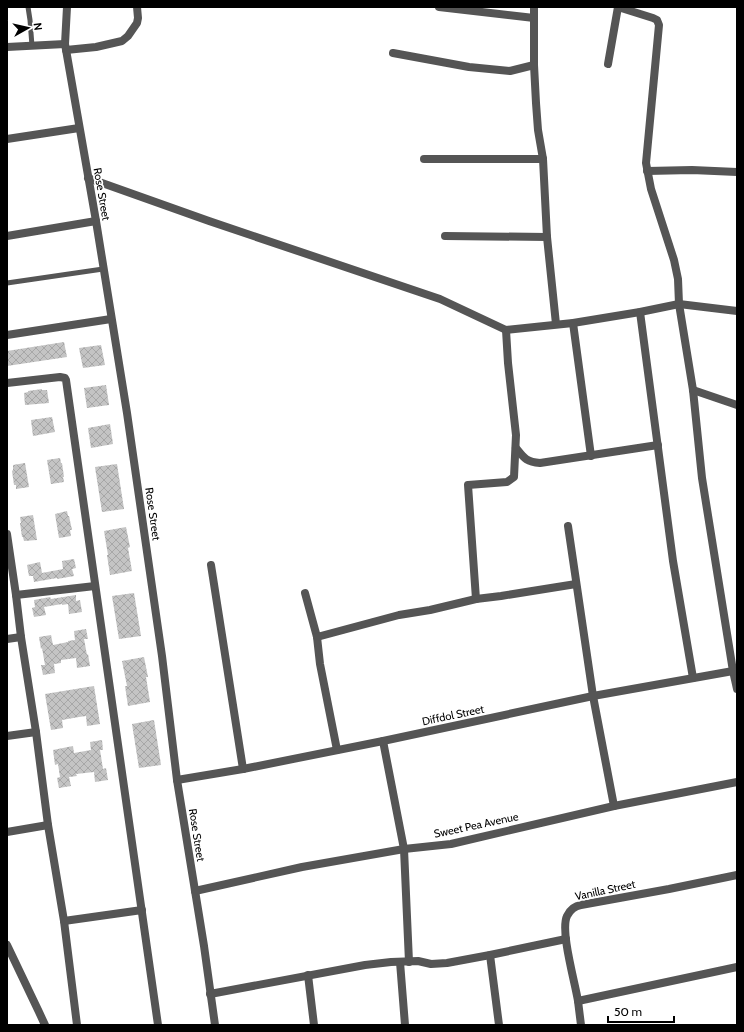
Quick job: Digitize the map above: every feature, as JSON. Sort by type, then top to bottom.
[{"type":"street","name":"Rose Street","points":[[66,7],[66,47],[127,413],[160,641],[177,780],[215,1025]]},
{"type":"street","points":[[7,47],[96,47],[122,41],[128,36],[137,23],[137,7]]},
{"type":"street","points":[[439,7],[534,18]]},
{"type":"street","points":[[534,7],[536,110],[543,158],[547,237],[556,324]]},
{"type":"street","points":[[608,64],[618,7],[657,20],[659,26],[646,163],[651,189],[674,260],[678,279],[679,304],[692,390],[702,478],[737,689]]},
{"type":"street","points":[[393,53],[469,67],[510,71],[534,65]]},
{"type":"street","points":[[7,139],[79,128]]},
{"type":"street","points":[[424,159],[484,160],[543,158]]},
{"type":"street","points":[[647,171],[692,170],[737,172]]},
{"type":"street","points":[[88,178],[209,221],[440,299],[506,330],[572,323],[679,304],[737,310]]},
{"type":"street","points":[[7,236],[96,222]]},
{"type":"street","points":[[445,236],[547,237]]},
{"type":"street","points":[[640,312],[673,561],[693,678]]},
{"type":"street","points":[[7,335],[111,319]]},
{"type":"street","points":[[572,323],[591,456]]},
{"type":"street","points":[[476,599],[468,485],[508,482],[514,476],[516,435],[506,330]]},
{"type":"street","points":[[7,384],[60,377],[63,377],[66,380],[158,1025]]},
{"type":"street","points":[[692,390],[737,405]]},
{"type":"street","points":[[516,448],[525,459],[532,463],[540,463],[658,445]]},
{"type":"street","points":[[568,526],[593,696],[614,806]]},
{"type":"street","points":[[7,534],[9,560],[16,595],[48,826],[64,921],[77,1025]]},
{"type":"street","points":[[211,565],[243,768]]},
{"type":"street","points":[[317,637],[399,615],[430,610],[476,599],[576,584]]},
{"type":"street","points":[[16,595],[95,586]]},
{"type":"street","points":[[305,593],[317,637],[320,664],[337,750]]},
{"type":"street","points":[[7,639],[21,637]]},
{"type":"street","name":"Diffdol Street","points":[[177,780],[383,741],[593,696],[733,671]]},
{"type":"street","points":[[7,736],[36,732]]},
{"type":"street","points":[[383,741],[404,849],[409,962]]},
{"type":"street","name":"Sweet Pea Avenue","points":[[195,891],[302,867],[404,849],[451,844],[614,806],[737,782]]},
{"type":"street","points":[[7,832],[48,826]]},
{"type":"street","name":"Vanilla Street","points":[[580,1025],[578,1001],[566,939],[566,916],[571,909],[576,906],[737,876]]},
{"type":"street","points":[[64,921],[142,910]]},
{"type":"street","points":[[210,994],[365,965],[418,961],[431,964],[447,963],[566,939]]},
{"type":"street","points":[[7,945],[44,1025]]},
{"type":"street","points":[[490,955],[499,1025]]},
{"type":"street","points":[[400,962],[405,1025]]},
{"type":"street","points":[[578,1001],[737,967]]},
{"type":"street","points":[[308,975],[314,1025]]},
{"type":"lane","points":[[28,7],[32,46]]},
{"type":"lane","points":[[7,283],[103,269]]},
{"type":"building","points":[[64,342],[67,357],[7,366],[7,351]]},
{"type":"building","points":[[101,345],[105,365],[83,368],[79,348]]},
{"type":"building","points":[[106,385],[109,405],[87,408],[84,388]]},
{"type":"building","points":[[42,389],[47,390],[49,403],[25,405],[24,393]]},
{"type":"building","points":[[52,417],[55,432],[33,436],[31,420]]},
{"type":"building","points":[[110,424],[113,444],[91,448],[88,428]]},
{"type":"building","points":[[60,458],[64,482],[51,484],[47,460]]},
{"type":"building","points":[[25,463],[29,487],[16,489],[12,471],[13,465]]},
{"type":"building","points":[[117,464],[124,509],[102,512],[95,467]]},
{"type":"building","points":[[67,511],[72,530],[70,530],[71,536],[59,538],[55,514]]},
{"type":"building","points":[[33,515],[37,540],[24,541],[22,537],[20,517]]},
{"type":"building","points":[[126,527],[130,547],[128,548],[132,571],[110,575],[104,531]]},
{"type":"building","points":[[74,559],[76,568],[72,569],[74,576],[34,582],[33,576],[29,576],[27,565],[40,562],[42,573],[63,569],[62,561]]},
{"type":"building","points":[[134,593],[141,636],[119,639],[112,596]]},
{"type":"building","points":[[76,595],[76,601],[80,600],[82,612],[69,614],[68,604],[62,604],[44,607],[46,615],[34,617],[32,608],[35,607],[34,600]]},
{"type":"building","points":[[86,629],[88,639],[84,639],[90,666],[77,668],[76,658],[61,660],[61,663],[54,664],[55,673],[43,675],[41,665],[45,665],[39,637],[51,635],[53,645],[75,640],[74,631]]},
{"type":"building","points":[[144,657],[148,677],[146,677],[150,702],[128,706],[125,686],[127,686],[122,661]]},
{"type":"building","points":[[94,686],[100,724],[87,726],[86,716],[62,720],[63,728],[51,730],[45,694]]},
{"type":"building","points":[[154,720],[161,765],[139,768],[132,724]]},
{"type":"building","points":[[102,740],[103,750],[100,750],[103,769],[106,768],[108,780],[95,782],[94,772],[76,774],[77,776],[69,777],[71,786],[59,788],[57,778],[60,777],[58,764],[55,765],[53,750],[73,746],[74,753],[91,750],[90,742]]}]
